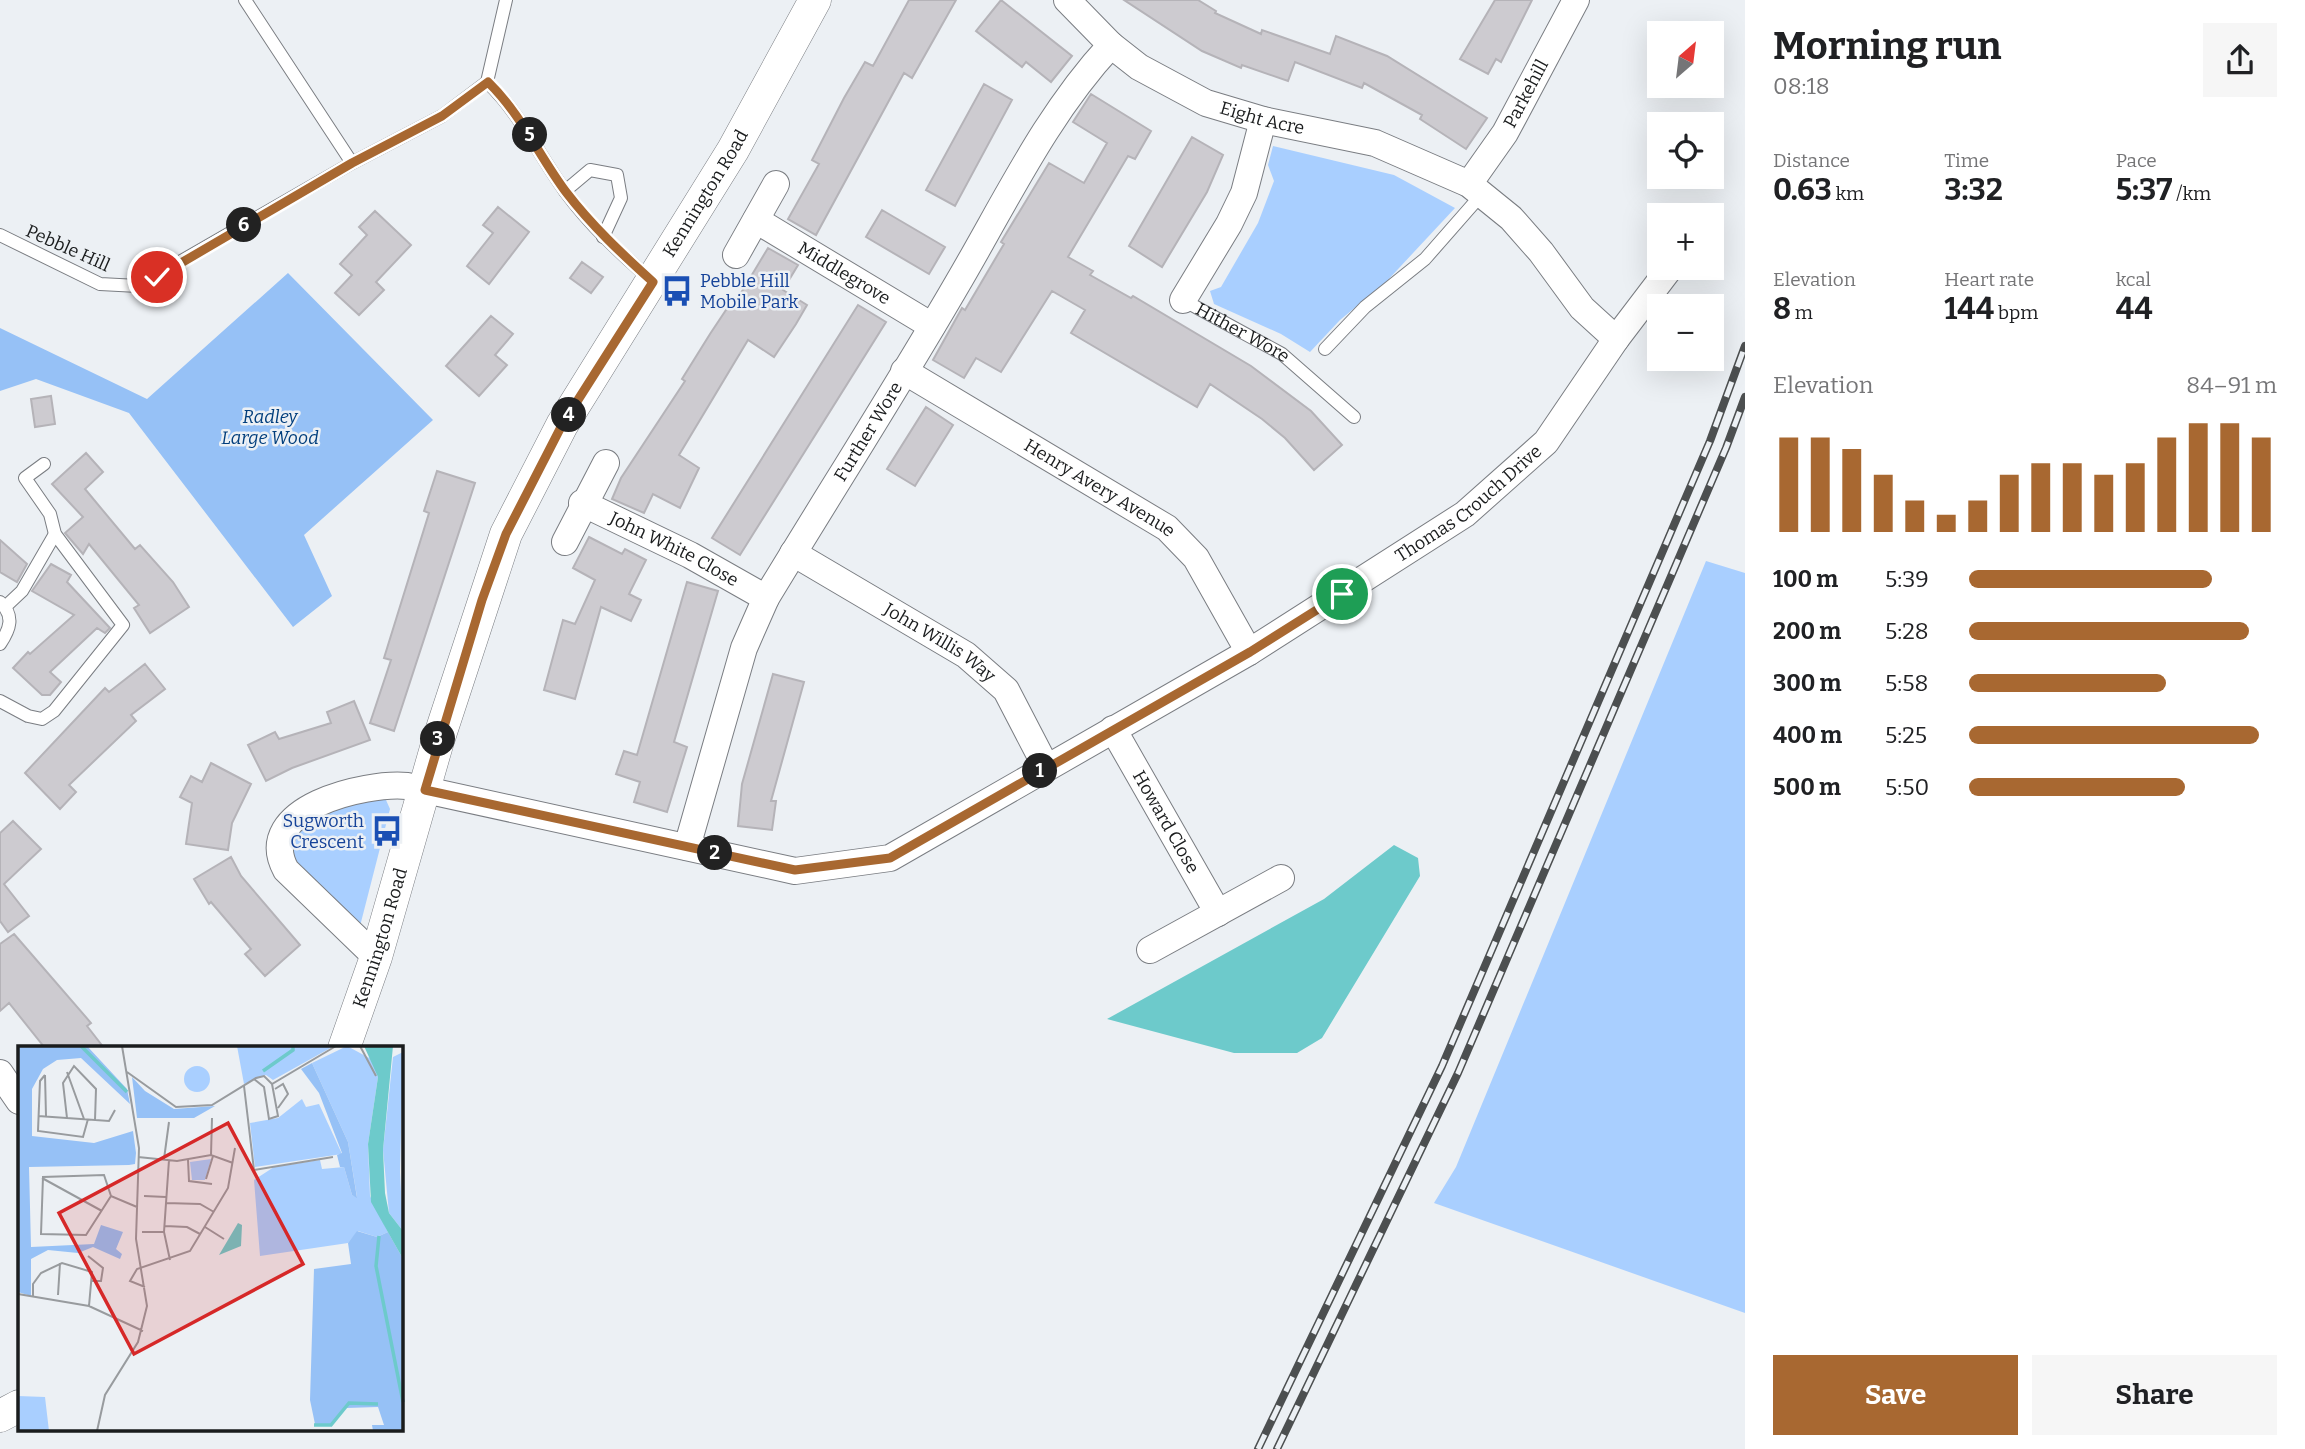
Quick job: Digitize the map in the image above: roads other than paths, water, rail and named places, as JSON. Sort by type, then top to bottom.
[{"type":"street","name":"Kennington Road","points":[[345,1046],[376,957],[482,600],[506,534],[562,425],[733,150],[815,0]]},
{"type":"street","name":"Parkehill","points":[[1476,189],[1576,0]]},
{"type":"street","name":"Eight Acre","points":[[1077,3],[1111,45],[1168,85],[1206,103],[1263,120],[1375,143],[1476,189],[1511,218],[1541,252],[1581,308],[1616,339]]},
{"type":"street","name":"Further Wore","points":[[687,847],[744,648],[766,598],[932,326],[1047,126],[1072,89],[1111,45]]},
{"type":"street","name":"Hither Wore","points":[[1183,300],[1229,224],[1244,193],[1263,120]]},
{"type":"street","points":[[736,255],[776,184]]},
{"type":"street","name":"Middlegrove","points":[[756,220],[932,326]]},
{"type":"street","name":"Thomas Crouch Drive","points":[[425,790],[795,870],[890,858],[1250,652],[1465,514],[1546,442],[1616,339],[1661,280]]},
{"type":"street","name":"Henry Avery Avenue","points":[[904,371],[1167,528],[1196,558],[1250,652]]},
{"type":"street","points":[[565,542],[582,503],[606,463]]},
{"type":"street","name":"John White Close","points":[[582,503],[690,555],[766,598]]},
{"type":"street","name":"John Willis Way","points":[[793,553],[966,655],[1006,690],[1045,767]]},
{"type":"street","name":"Howard Close","points":[[1113,729],[1218,913]]},
{"type":"street","points":[[376,957],[286,870],[280,860],[282,833],[293,817],[314,806],[384,784],[425,790]]},
{"type":"street","points":[[1150,950],[1281,878]]},
{"type":"street","points":[[0,1073],[18,1100]]},
{"type":"street","points":[[0,1416],[18,1407]]},
{"type":"lane","points":[[245,0],[352,163]]},
{"type":"lane","points":[[506,0],[488,82],[510,104],[565,191],[603,237],[653,282]]},
{"type":"lane","name":"Pebble Hill","points":[[0,235],[100,284],[138,286],[352,163],[442,116],[488,82]]},
{"type":"lane","points":[[565,191],[590,170],[617,175],[621,198],[603,237]]},
{"type":"lane","points":[[1325,349],[1365,307],[1425,259],[1476,189]]},
{"type":"lane","name":"Hither Wore","points":[[1183,300],[1282,354],[1354,417]]},
{"type":"lane","points":[[0,701],[28,716],[42,719],[54,711],[123,625],[55,534],[50,514],[25,478],[44,464]]},
{"type":"lane","points":[[0,644],[10,626],[10,615],[3,604],[22,591],[55,534]]},
{"type":"railway","points":[[1258,1449],[1442,1066],[1710,441],[1745,346]]},
{"type":"railway","points":[[1277,1449],[1458,1073],[1726,448],[1745,397]]},
{"type":"place","name":"Pebble Hill Mobile Park","points":[[677,291]]},
{"type":"place","name":"Sugworth Crescent","points":[[387,831]]},
{"type":"park label","name":"Radley Large Wood","points":[[270,427]]}]
